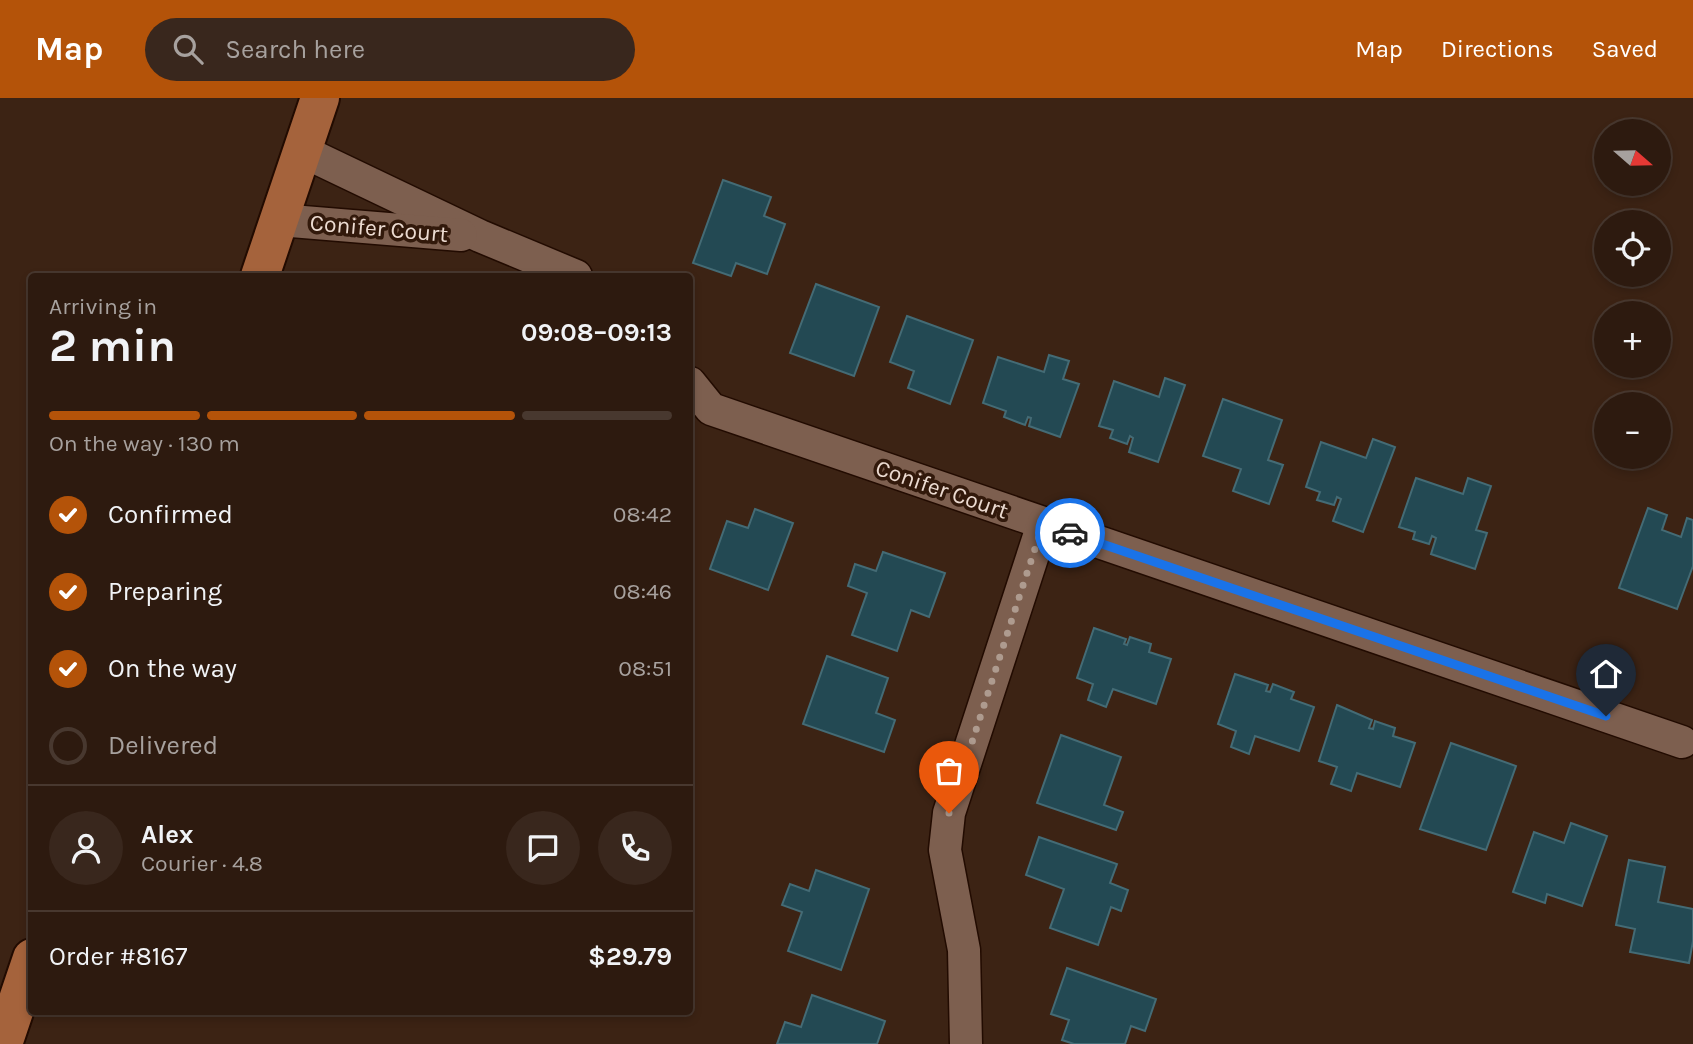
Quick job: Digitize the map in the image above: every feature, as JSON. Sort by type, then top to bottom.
[{"type":"main road","points":[[261,273],[320,98]]},
{"type":"main road","points":[[3,1044],[28,970]]},
{"type":"street","name":"Conifer Court","points":[[302,151],[480,236],[569,273]]},
{"type":"street","name":"Conifer Court","points":[[279,220],[480,236]]},
{"type":"street","name":"Conifer Court","points":[[693,387],[711,409],[1682,742]]},
{"type":"street","points":[[966,1044],[964,950],[945,850],[949,813],[1043,524]]},
{"type":"building","points":[[723,180],[771,197],[764,216],[785,224],[767,274],[736,263],[731,276],[693,263]]},
{"type":"building","points":[[816,284],[879,307],[854,376],[790,353]]},
{"type":"building","points":[[907,316],[973,340],[950,404],[908,388],[914,371],[890,362]]},
{"type":"building","points":[[1049,355],[1069,361],[1063,379],[1079,384],[1060,437],[1029,426],[1031,418],[1028,417],[1025,425],[1004,417],[1006,411],[983,403],[998,357],[1044,372]]},
{"type":"building","points":[[1165,378],[1185,385],[1158,462],[1129,452],[1133,438],[1130,436],[1127,444],[1110,438],[1113,430],[1099,426],[1114,381],[1159,397]]},
{"type":"building","points":[[1223,399],[1282,420],[1268,460],[1283,465],[1269,504],[1233,491],[1241,469],[1203,456]]},
{"type":"building","points":[[1373,439],[1395,447],[1363,532],[1333,521],[1341,499],[1337,497],[1334,505],[1317,500],[1320,492],[1306,487],[1321,442],[1366,458]]},
{"type":"building","points":[[1416,478],[1463,494],[1468,478],[1491,486],[1476,530],[1487,533],[1475,569],[1431,554],[1436,538],[1432,536],[1429,544],[1413,539],[1415,532],[1399,527]]},
{"type":"building","points":[[1648,508],[1667,515],[1662,530],[1681,537],[1687,518],[1693,520],[1693,566],[1677,609],[1619,588]]},
{"type":"building","points":[[755,509],[793,523],[768,590],[710,569],[727,521],[748,528]]},
{"type":"building","points":[[883,552],[945,573],[929,617],[911,610],[897,651],[852,635],[867,593],[848,586],[855,564],[876,571]]},
{"type":"building","points":[[1094,628],[1126,639],[1124,644],[1127,645],[1130,637],[1151,644],[1149,652],[1171,659],[1156,704],[1113,689],[1106,707],[1088,700],[1093,684],[1077,678]]},
{"type":"building","points":[[827,656],[888,678],[876,713],[895,720],[884,752],[803,724]]},
{"type":"building","points":[[1235,674],[1268,685],[1266,691],[1270,692],[1273,684],[1294,692],[1291,699],[1314,707],[1299,751],[1255,736],[1249,754],[1231,747],[1236,731],[1218,724]]},
{"type":"building","points":[[1337,705],[1372,720],[1369,728],[1373,729],[1375,721],[1395,728],[1393,736],[1415,743],[1400,787],[1357,773],[1351,791],[1331,784],[1337,767],[1319,761]]},
{"type":"building","points":[[1061,735],[1121,757],[1104,805],[1123,812],[1116,830],[1037,803]]},
{"type":"building","points":[[1451,743],[1516,766],[1486,850],[1420,829]]},
{"type":"building","points":[[1571,823],[1607,836],[1582,906],[1547,894],[1545,903],[1513,892],[1534,832],[1564,843]]},
{"type":"building","points":[[1039,837],[1117,864],[1110,883],[1128,890],[1121,911],[1111,907],[1098,945],[1050,928],[1064,889],[1026,875]]},
{"type":"building","points":[[1629,860],[1665,867],[1658,902],[1693,909],[1693,941],[1689,963],[1630,952],[1635,929],[1616,925]]},
{"type":"building","points":[[816,870],[869,889],[841,970],[788,951],[802,912],[782,905],[790,884],[809,891]]},
{"type":"building","points":[[1067,968],[1156,999],[1145,1031],[1131,1026],[1125,1044],[1074,1044],[1062,1040],[1069,1020],[1051,1014]]},
{"type":"building","points":[[812,995],[885,1021],[877,1044],[777,1044],[785,1022],[801,1027]]},
{"type":"way so far","points":[[949,813],[1043,524],[1070,533]]},
{"type":"route","points":[[1070,533],[1606,716]]}]
